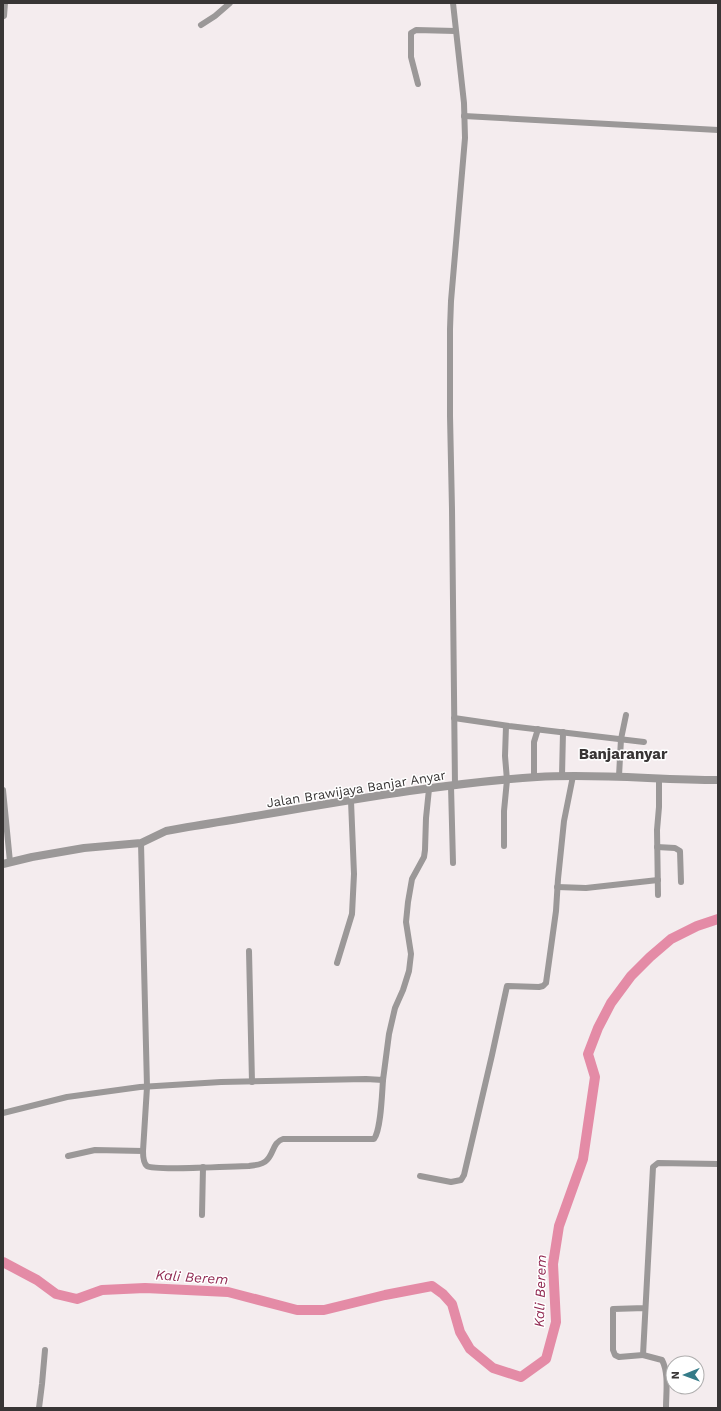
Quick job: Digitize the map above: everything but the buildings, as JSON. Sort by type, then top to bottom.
[{"type":"street","points":[[3,15],[4,16],[5,3]]},
{"type":"street","points":[[201,25],[216,16],[230,3]]},
{"type":"street","points":[[453,3],[465,138],[450,329],[454,718],[453,863]]},
{"type":"street","points":[[418,84],[411,57],[411,33],[416,30],[455,31]]},
{"type":"street","points":[[464,116],[718,130]]},
{"type":"street","points":[[618,776],[621,739],[626,715]]},
{"type":"street","points":[[454,718],[506,726],[644,742]]},
{"type":"street","points":[[504,846],[504,811],[507,780],[505,756],[506,726]]},
{"type":"street","points":[[534,777],[534,742],[538,729]]},
{"type":"street","points":[[562,776],[563,732]]},
{"type":"street","name":"Jalan Brawijaya Banjar Anyar","points":[[7,863],[84,848],[141,843],[166,831],[351,800],[453,786],[534,777],[562,776],[618,776],[659,779],[718,780]]},
{"type":"street","points":[[420,1176],[451,1182],[461,1180],[464,1174],[507,986],[539,987],[546,983],[549,972],[556,911],[564,821],[573,776]]},
{"type":"street","points":[[658,895],[659,779]]},
{"type":"street","points":[[141,843],[147,1087],[143,1158],[146,1165],[166,1168],[249,1166],[261,1164],[267,1160],[277,1142],[282,1139],[374,1139],[378,1126],[389,1034],[395,1008],[403,990],[409,970],[411,954],[406,922],[408,902],[412,879],[424,857],[426,850],[426,818],[429,789]]},
{"type":"street","points":[[3,790],[7,863]]},
{"type":"street","points":[[337,963],[352,914],[354,874],[351,800]]},
{"type":"street","points":[[658,847],[675,848],[680,851],[681,882]]},
{"type":"street","points":[[557,887],[586,888],[658,880]]},
{"type":"street","points":[[249,951],[252,1082]]},
{"type":"street","points":[[3,1113],[67,1097],[147,1087],[220,1082],[366,1079],[383,1080]]},
{"type":"street","points":[[68,1156],[95,1150],[143,1151]]},
{"type":"street","points":[[643,1355],[653,1167],[658,1163],[718,1164]]},
{"type":"street","points":[[202,1215],[203,1167]]},
{"type":"street","points":[[645,1308],[612,1310],[613,1350],[615,1355],[619,1357],[643,1355],[662,1360],[666,1372],[666,1408]]},
{"type":"street","points":[[39,1408],[45,1350]]},
{"type":"waterway","name":"Kali Berem","points":[[3,1262],[37,1280],[56,1294],[77,1299],[102,1290],[145,1288],[228,1292],[297,1310],[324,1310],[385,1295],[432,1286],[443,1294],[452,1304],[460,1332],[470,1349],[493,1368],[521,1377],[546,1359],[556,1322],[553,1264],[559,1226],[583,1159],[595,1077],[588,1054],[598,1028],[611,1003],[631,976],[650,957],[671,939],[697,926],[718,919]]},
{"type":"district","name":"Banjaranyar","points":[[623,754]]}]
